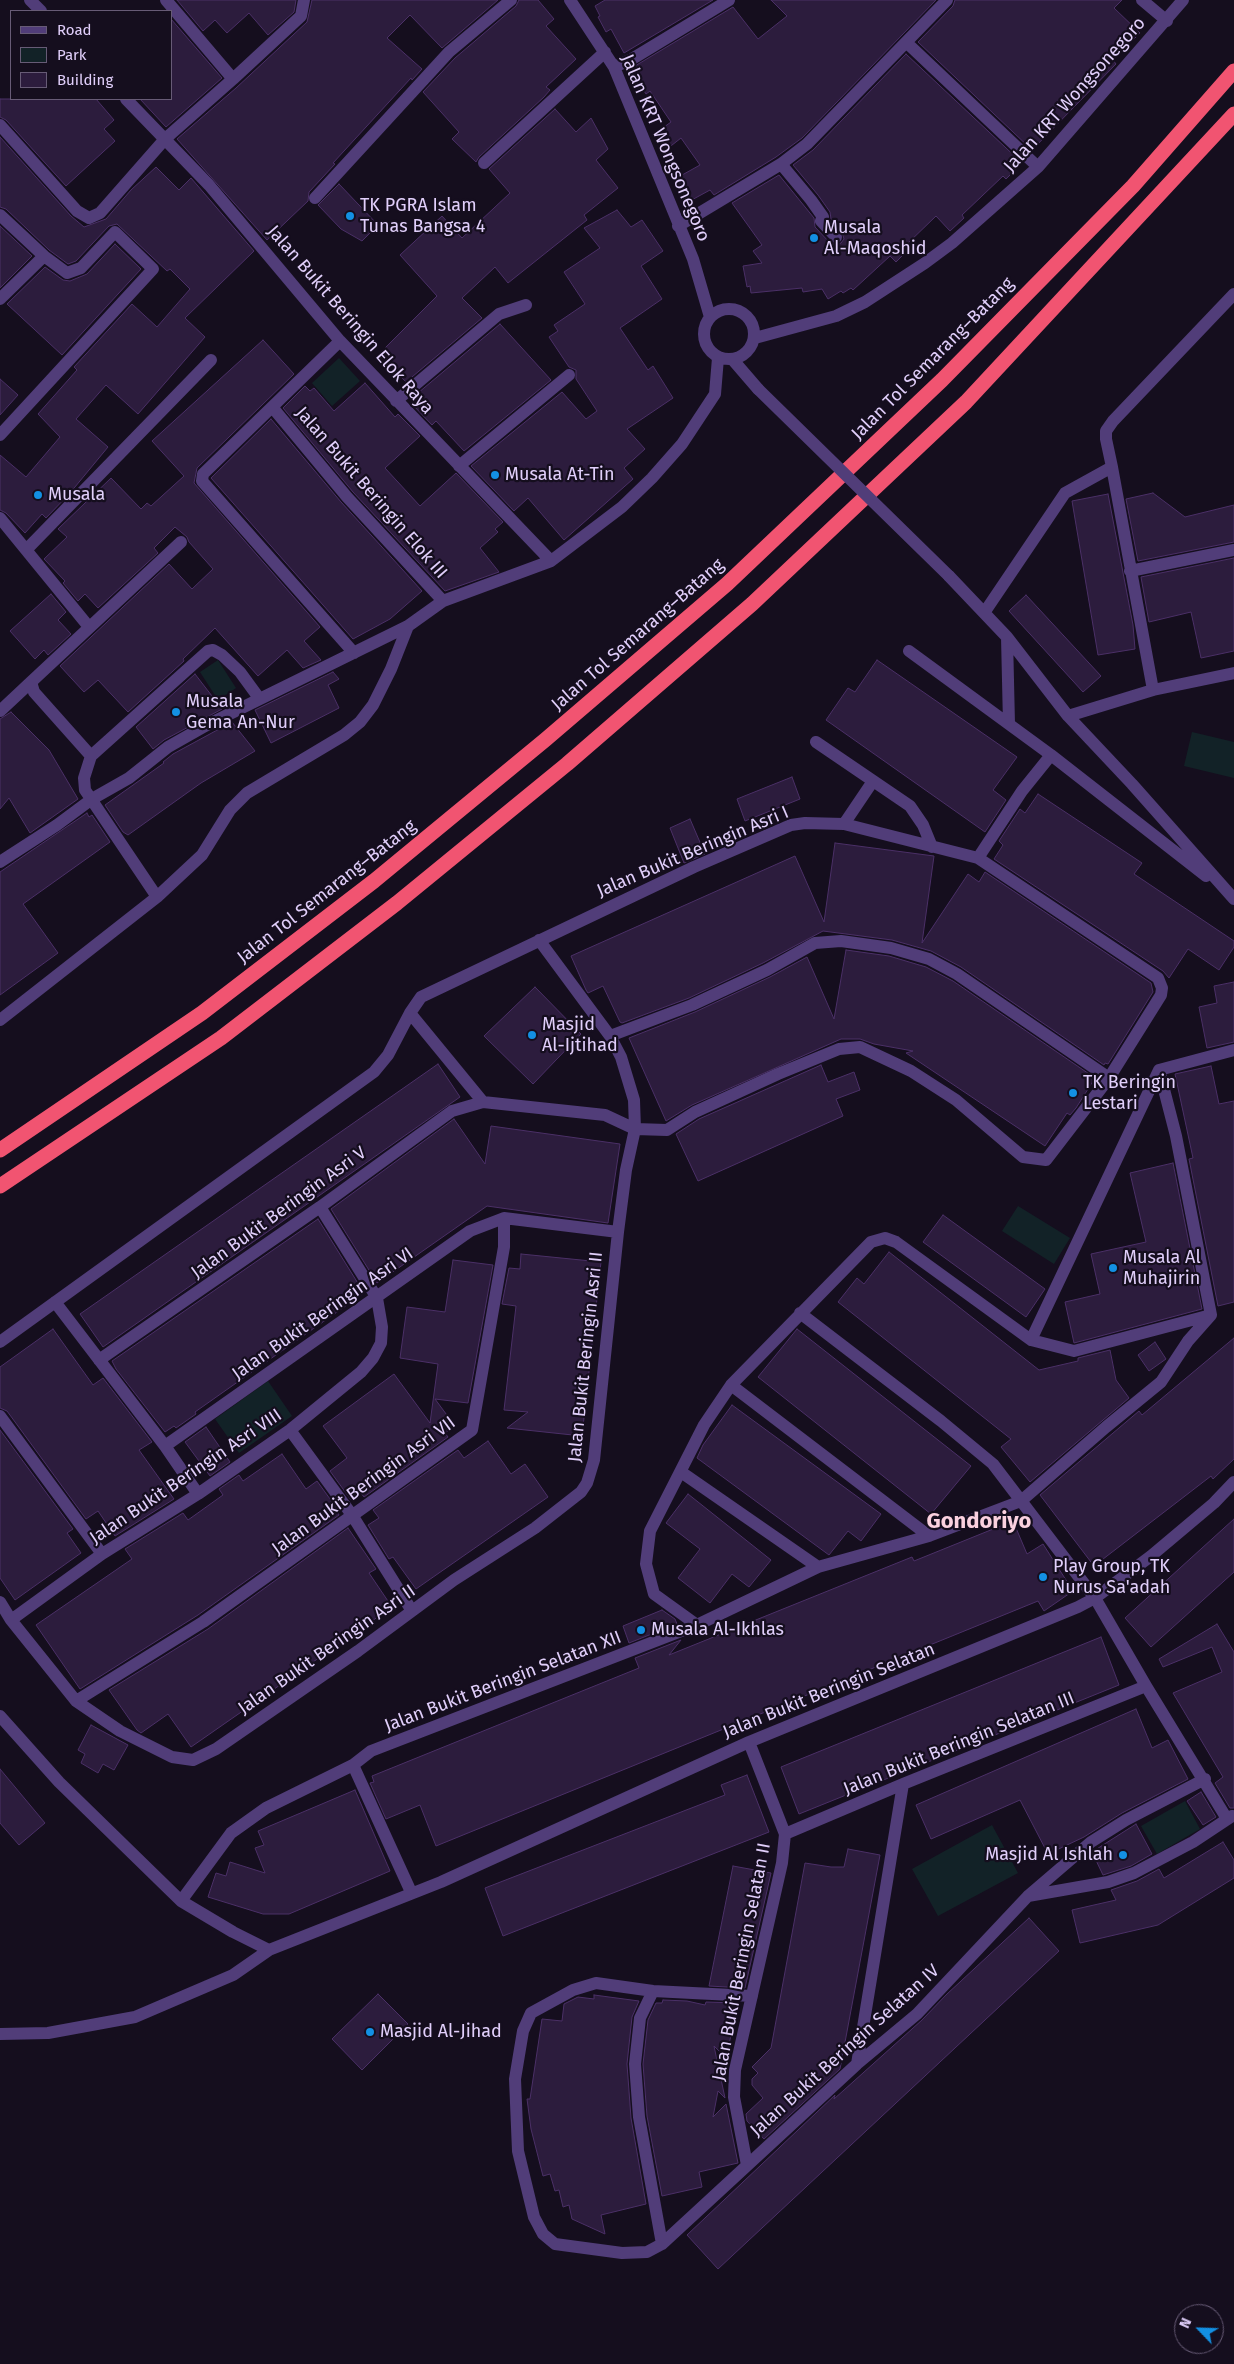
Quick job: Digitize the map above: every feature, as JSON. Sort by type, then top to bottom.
[{"type":"highway","name":"Jalan Tol Semarang–Batang","points":[[0,1150],[202,1013],[374,881],[545,740],[727,584],[956,366],[1134,186],[1234,71]]},
{"type":"highway","points":[[0,1186],[221,1038],[398,903],[568,764],[752,604],[966,402],[1234,114]]},
{"type":"street","points":[[30,0],[40,10]]},
{"type":"street","points":[[166,0],[234,79]]},
{"type":"street","points":[[0,125],[77,211],[89,218],[100,213],[165,138],[234,79],[301,16],[304,0]]},
{"type":"street","points":[[315,198],[449,52],[511,0]]},
{"type":"street","name":"Jalan KRT Wongsonegoro","points":[[570,0],[614,67],[693,259],[710,317]]},
{"type":"street","points":[[614,67],[632,59],[729,0]]},
{"type":"street","points":[[678,226],[780,164],[807,144],[947,0]]},
{"type":"street","points":[[1142,0],[1167,21]]},
{"type":"street","name":"Jalan KRT Wongsonegoro","points":[[755,338],[836,316],[865,302],[945,248],[1038,167],[1167,21],[1183,0]]},
{"type":"street","points":[[907,43],[1038,167]]},
{"type":"street","points":[[484,163],[605,52]]},
{"type":"street","name":"Jalan Bukit Beringin Elok Raya","points":[[127,100],[214,191],[340,341],[551,561]]},
{"type":"street","points":[[780,164],[811,200],[824,217],[822,221],[836,237]]},
{"type":"street","points":[[0,215],[44,256],[67,273],[81,268],[115,232],[154,269],[0,435]]},
{"type":"street","points":[[0,300],[44,256]]},
{"type":"street","points":[[1153,690],[1106,431],[1113,421],[1234,294]]},
{"type":"street","points":[[396,401],[499,314],[526,305]]},
{"type":"street","points":[[734,309],[746,314],[754,324],[755,338],[748,353],[733,360],[718,358],[709,351],[704,340],[704,328],[710,317],[721,310],[734,309]]},
{"type":"street","points":[[340,341],[203,474],[202,484],[354,652]]},
{"type":"street","points":[[0,862],[57,825],[92,799],[129,778],[168,748],[259,698],[408,626],[443,601],[551,561],[622,507],[652,478],[682,444],[715,394],[718,358]]},
{"type":"street","points":[[26,550],[211,360]]},
{"type":"street","points":[[733,360],[758,389],[949,576],[1007,637],[1068,716],[1132,784],[1233,898]]},
{"type":"street","points":[[458,466],[569,374]]},
{"type":"street","name":"Jalan Bukit Beringin Elok III","points":[[273,408],[347,497],[443,601]]},
{"type":"street","points":[[984,613],[1065,493],[1112,467]]},
{"type":"street","points":[[0,518],[89,627]]},
{"type":"street","points":[[0,711],[181,542]]},
{"type":"street","points":[[1130,571],[1234,550]]},
{"type":"street","points":[[0,1020],[158,897],[202,855],[230,810],[247,793],[344,735],[360,722],[372,705],[391,669],[408,626]]},
{"type":"street","points":[[1007,637],[1009,724]]},
{"type":"street","points":[[158,897],[92,799],[84,784],[91,756],[208,650],[222,654],[240,672],[259,698]]},
{"type":"street","points":[[909,651],[1051,755],[1233,898]]},
{"type":"street","points":[[1068,716],[1153,690],[1234,673]]},
{"type":"street","points":[[31,682],[34,692],[91,756]]},
{"type":"street","points":[[816,742],[910,806],[917,814],[932,847]]},
{"type":"street","points":[[978,858],[1022,791],[1051,755]]},
{"type":"street","points":[[844,824],[873,781]]},
{"type":"street","name":"Jalan Bukit Beringin Asri I","points":[[0,1342],[374,1072],[388,1055],[410,1013],[422,997],[437,988],[459,981],[539,940],[791,825],[805,823],[844,824],[978,858],[1158,978],[1162,988],[1161,995],[1108,1078]]},
{"type":"street","name":"Jalan Bukit Beringin Asri II","points":[[0,1602],[11,1620],[76,1701],[120,1732],[172,1756],[192,1760],[216,1749],[454,1580],[535,1528],[580,1492],[587,1483],[594,1460],[618,1232],[626,1170],[636,1129],[631,1086],[622,1057],[610,1036],[539,940]]},
{"type":"street","points":[[610,1036],[692,1005],[767,970],[814,943],[841,941],[891,948],[929,959],[957,974],[1108,1078],[1046,1160],[1023,1157],[956,1100],[911,1071],[860,1047],[839,1049],[778,1074],[695,1112],[667,1130],[636,1129]]},
{"type":"street","points":[[410,1013],[483,1102]]},
{"type":"street","points":[[1031,1340],[1159,1070],[1234,1050]]},
{"type":"street","points":[[1159,1070],[1180,1155],[1211,1315]]},
{"type":"street","name":"Jalan Bukit Beringin Asri V","points":[[99,1360],[320,1208],[452,1111],[483,1102],[605,1115],[636,1129]]},
{"type":"street","points":[[320,1208],[376,1298]]},
{"type":"street","points":[[504,1218],[618,1232]]},
{"type":"street","name":"Jalan Bukit Beringin Asri VI","points":[[165,1446],[470,1231],[504,1218]]},
{"type":"street","name":"Jalan Bukit Beringin Asri VII","points":[[76,1701],[203,1622],[472,1430],[504,1248],[504,1218]]},
{"type":"street","points":[[697,1625],[654,1594],[646,1564],[650,1531],[704,1425],[731,1385],[871,1242],[885,1238],[896,1242],[1031,1340],[1074,1351],[1211,1315]]},
{"type":"street","name":"Jalan Bukit Beringin Asri VIII","points":[[11,1620],[102,1554],[198,1494],[290,1430],[361,1372],[381,1343],[382,1328],[376,1298]]},
{"type":"street","points":[[55,1302],[165,1446],[198,1494]]},
{"type":"street","points":[[800,1313],[941,1421],[993,1464],[1095,1598],[1146,1686],[1230,1817],[1193,1842],[1134,1873],[1108,1882],[1028,1896]]},
{"type":"street","points":[[1022,1501],[1106,1427],[1161,1382],[1188,1342],[1211,1315]]},
{"type":"street","points":[[731,1385],[929,1536]]},
{"type":"street","points":[[0,1416],[102,1554]]},
{"type":"street","points":[[290,1430],[352,1516],[412,1611]]},
{"type":"street","points":[[681,1472],[818,1567]]},
{"type":"street","name":"Jalan Bukit Beringin Selatan","points":[[0,2034],[48,2033],[135,2016],[233,1975],[270,1950],[411,1892],[441,1882],[749,1742],[1078,1607],[1095,1598],[1200,1515],[1234,1482]]},
{"type":"street","name":"Jalan Bukit Beringin Selatan XII","points":[[182,1901],[231,1833],[266,1808],[353,1765],[371,1751],[697,1625],[818,1567],[929,1536],[1022,1501]]},
{"type":"street","name":"Jalan Bukit Beringin Selatan III","points":[[785,1834],[903,1784],[1146,1686]]},
{"type":"street","points":[[0,1716],[59,1782],[182,1901],[233,1932],[270,1950]]},
{"type":"street","name":"Jalan Bukit Beringin Selatan II","points":[[746,2165],[734,2097],[735,2070],[782,1863],[785,1834],[749,1742]]},
{"type":"street","points":[[353,1765],[411,1892]]},
{"type":"street","name":"Jalan Bukit Beringin Selatan IV","points":[[662,2244],[856,2064],[917,2014],[1028,1896],[1106,1831],[1204,1779]]},
{"type":"street","points":[[856,2064],[903,1784]]},
{"type":"street","points":[[652,1991],[640,2018],[635,2064],[639,2117],[662,2244],[647,2252],[629,2253],[555,2244],[543,2234],[534,2217],[518,2151],[515,2079],[523,2031],[530,2013],[573,1990],[596,1983],[652,1991],[752,1996]]},
{"type":"green space","points":[[339,358],[360,381],[332,406],[312,383]]},
{"type":"green space","points":[[218,660],[236,688],[218,700],[200,672]]},
{"type":"green space","points":[[1192,732],[1234,742],[1234,778],[1184,766]]},
{"type":"green space","points":[[1018,1206],[1070,1238],[1054,1264],[1002,1231]]},
{"type":"green space","points":[[268,1381],[292,1416],[239,1453],[215,1419]]},
{"type":"green space","points":[[1185,1801],[1200,1829],[1157,1854],[1141,1826]]},
{"type":"green space","points":[[992,1825],[1018,1873],[938,1916],[912,1869]]},
{"type":"building","points":[[177,0],[296,0],[294,12],[268,35],[249,13],[227,33],[215,20],[203,31]]},
{"type":"building","points":[[312,0],[498,0],[442,48],[410,15],[387,38],[422,69],[412,80],[411,78],[333,163],[335,164],[309,192],[308,201],[267,240],[177,139],[236,88],[307,22]]},
{"type":"building","points":[[519,0],[538,0],[554,19],[546,26],[576,59],[546,87],[550,90],[544,97],[479,157],[476,162],[452,139],[459,132],[423,92],[455,58],[516,6]]},
{"type":"building","points":[[605,0],[713,0],[624,53],[611,29],[606,32],[598,17],[600,16],[595,6]]},
{"type":"building","points":[[771,0],[936,0],[802,138],[776,157],[714,195],[710,190],[688,202],[675,179],[700,165],[681,138],[667,149],[656,133],[671,122],[650,91],[646,94],[630,69],[733,7],[758,39],[787,16]]},
{"type":"building","points":[[955,0],[1122,0],[1114,8],[1140,33],[1113,60],[1116,64],[1032,150],[918,42],[953,6]]},
{"type":"building","points":[[172,20],[222,78],[166,127],[141,100],[172,100]]},
{"type":"building","points":[[906,54],[1022,163],[1006,179],[1003,176],[962,215],[964,218],[950,231],[936,216],[904,247],[907,251],[896,262],[890,256],[853,290],[851,288],[843,293],[841,291],[828,299],[822,289],[803,292],[802,288],[751,293],[750,286],[747,287],[743,266],[762,263],[753,251],[762,245],[732,203],[779,175],[814,218],[815,227],[830,243],[837,245],[841,243],[844,239],[842,232],[831,219],[830,212],[793,165],[813,150]]},
{"type":"building","points":[[0,99],[97,100],[114,120],[104,129],[115,141],[66,186],[6,120],[0,117]]},
{"type":"building","points":[[555,109],[576,132],[591,118],[608,149],[596,160],[618,188],[584,215],[587,220],[508,283],[495,267],[462,298],[482,318],[406,382],[379,354],[437,296],[400,255],[442,216],[462,238],[510,193],[489,169]]},
{"type":"building","points":[[0,137],[71,216],[84,227],[106,219],[131,190],[156,167],[179,190],[191,178],[254,251],[185,318],[205,337],[138,414],[106,385],[76,419],[108,447],[70,493],[46,518],[42,514],[25,533],[6,513],[0,510],[0,455],[26,477],[60,437],[38,414],[77,370],[74,367],[132,304],[157,327],[190,289],[170,269],[167,271],[117,224],[109,226],[76,261],[68,264],[49,250],[6,209],[0,207]]},
{"type":"building","name":"TK PGRA Islam Tunas Bangsa 4","points":[[339,184],[378,225],[362,241],[341,229],[318,205]]},
{"type":"building","points":[[617,210],[631,227],[642,220],[663,251],[641,266],[662,299],[620,328],[648,370],[653,366],[673,398],[627,429],[645,449],[624,468],[633,479],[564,540],[528,498],[514,511],[471,466],[562,392],[586,419],[597,411],[576,379],[576,370],[569,367],[549,337],[558,331],[554,325],[585,304],[564,272],[600,248],[584,228]]},
{"type":"building","points":[[0,226],[32,256],[0,288]]},
{"type":"building","points":[[115,244],[141,269],[62,355],[7,304],[45,267],[63,280],[70,281],[87,274]]},
{"type":"building","points":[[500,324],[551,380],[464,451],[436,421],[432,425],[411,403],[419,395],[418,393]]},
{"type":"building","points":[[263,340],[294,374],[197,468],[194,483],[320,627],[304,641],[321,660],[303,668],[287,650],[258,676],[215,628],[183,659],[184,661],[128,712],[98,680],[84,692],[60,666],[169,564],[192,589],[213,569],[189,542],[187,537],[175,527],[154,548],[158,553],[98,608],[85,594],[78,601],[63,583],[65,581],[44,559],[67,537],[58,529],[111,478],[141,509],[147,503],[151,506],[184,476],[152,441]]},
{"type":"building","points":[[0,379],[18,395],[0,415]]},
{"type":"building","points":[[365,383],[395,417],[398,414],[420,436],[385,468],[420,506],[456,473],[503,522],[495,529],[498,532],[480,548],[499,572],[445,591],[353,492],[283,408],[305,386],[310,391],[314,388],[334,411]]},
{"type":"building","points":[[271,419],[341,502],[422,591],[390,619],[353,639],[211,478]]},
{"type":"building","points":[[1153,493],[1185,517],[1234,505],[1234,542],[1138,561],[1126,499]]},
{"type":"building","points":[[1108,494],[1133,625],[1135,649],[1098,655],[1072,501]]},
{"type":"building","points":[[1234,558],[1234,651],[1201,658],[1191,612],[1149,622],[1141,577]]},
{"type":"building","points":[[51,594],[66,612],[58,620],[71,634],[48,655],[44,650],[35,659],[10,631]]},
{"type":"building","points":[[1026,595],[1101,676],[1083,692],[1009,611]]},
{"type":"building","points":[[877,660],[1017,757],[993,790],[1006,800],[985,832],[826,720],[848,688],[855,692]]},
{"type":"building","points":[[333,672],[339,679],[328,685],[339,708],[271,743],[255,710]]},
{"type":"building","name":"Musala Gema An-Nur","points":[[195,674],[222,709],[164,740],[153,749],[136,727]]},
{"type":"building","points":[[11,712],[49,750],[78,799],[30,833],[9,798],[0,809],[0,719]]},
{"type":"building","points":[[232,722],[255,751],[201,783],[128,835],[123,832],[105,805],[164,763],[173,754]]},
{"type":"building","points":[[792,777],[800,799],[745,821],[737,799]]},
{"type":"building","points":[[1038,794],[1142,863],[1134,874],[1234,941],[1234,947],[1219,970],[1188,949],[1169,978],[1163,971],[994,859],[1003,845],[999,841],[1020,809],[1025,813]]},
{"type":"building","points":[[87,813],[89,817],[92,815],[110,842],[23,904],[58,953],[0,995],[0,872]]},
{"type":"building","points":[[690,819],[705,854],[684,863],[670,828]]},
{"type":"building","points":[[835,843],[934,856],[922,943],[968,874],[979,882],[985,872],[1151,983],[1153,992],[1108,1064],[1105,1063],[1104,1065],[961,967],[931,951],[892,940],[823,931],[763,963],[689,998],[622,1023],[603,986],[588,993],[586,990],[571,956],[795,856],[824,922]]},
{"type":"building","points":[[846,950],[889,956],[926,967],[953,981],[1095,1078],[1076,1108],[1070,1115],[1067,1113],[1045,1146],[906,1053],[913,1051],[874,1044],[860,1039],[841,1039],[692,1105],[666,1121],[629,1038],[695,1012],[770,977],[807,957],[834,1019]]},
{"type":"building","points":[[1234,982],[1234,1042],[1207,1048],[1199,1007],[1217,1003],[1214,986]]},
{"type":"building","name":"Masjid Al-Ijtihad","points":[[535,987],[581,1034],[533,1084],[484,1036]]},
{"type":"building","points":[[438,1064],[460,1097],[103,1347],[80,1314]]},
{"type":"building","points":[[821,1065],[828,1082],[854,1072],[860,1090],[836,1099],[843,1116],[698,1181],[676,1134],[699,1119]]},
{"type":"building","points":[[1211,1066],[1219,1104],[1234,1101],[1234,1302],[1218,1306],[1189,1159],[1193,1158],[1175,1074]]},
{"type":"building","points":[[454,1119],[485,1164],[491,1126],[620,1144],[608,1223],[487,1206],[377,1283],[331,1209]]},
{"type":"building","points":[[1173,1163],[1202,1309],[1074,1343],[1065,1302],[1100,1294],[1091,1254],[1146,1242],[1130,1173]]},
{"type":"building","points":[[943,1215],[1045,1289],[1026,1317],[923,1242]]},
{"type":"building","points":[[318,1219],[364,1293],[195,1412],[196,1414],[176,1428],[174,1426],[165,1432],[116,1369],[112,1361]]},
{"type":"building","points":[[889,1252],[1039,1370],[1078,1361],[1078,1358],[1110,1350],[1116,1380],[1129,1398],[1030,1482],[1001,1447],[1011,1439],[838,1302],[857,1278],[864,1284]]},
{"type":"building","points":[[521,1254],[601,1262],[582,1436],[507,1428],[528,1412],[504,1410],[516,1306],[502,1304],[509,1268],[520,1269]]},
{"type":"building","points":[[453,1260],[493,1265],[468,1403],[435,1399],[455,1426],[445,1433],[448,1437],[364,1497],[361,1493],[351,1500],[330,1471],[347,1458],[323,1426],[394,1374],[430,1423],[438,1364],[400,1358],[407,1307],[445,1312]]},
{"type":"building","points":[[53,1329],[93,1385],[103,1378],[152,1442],[139,1450],[174,1499],[115,1536],[98,1511],[86,1519],[7,1411],[0,1408],[0,1367]]},
{"type":"building","points":[[797,1329],[971,1466],[931,1514],[758,1377]]},
{"type":"building","points":[[1234,1338],[1234,1459],[1213,1479],[1211,1476],[1094,1566],[1040,1495],[1139,1411],[1142,1415]]},
{"type":"building","points":[[1155,1342],[1166,1359],[1149,1371],[1138,1355]]},
{"type":"building","points":[[732,1405],[881,1514],[861,1541],[848,1531],[829,1555],[697,1458],[703,1445]]},
{"type":"building","points":[[206,1427],[230,1462],[210,1476],[185,1442]]},
{"type":"building","points":[[0,1430],[73,1529],[67,1533],[81,1553],[15,1600],[0,1578]]},
{"type":"building","points":[[488,1441],[511,1474],[525,1464],[548,1497],[416,1589],[393,1557],[389,1559],[368,1525],[379,1518],[373,1510],[458,1450],[464,1458]]},
{"type":"building","points":[[282,1454],[306,1489],[317,1481],[338,1510],[339,1515],[198,1615],[80,1689],[36,1625],[132,1559],[125,1549],[183,1513],[188,1520],[223,1495],[219,1489],[239,1475],[243,1481]]},
{"type":"building","points":[[688,1494],[771,1560],[749,1587],[732,1574],[710,1603],[678,1578],[700,1549],[666,1523]]},
{"type":"building","points":[[1234,1519],[1234,1572],[1151,1647],[1125,1618]]},
{"type":"building","points":[[1013,1521],[1027,1554],[1043,1544],[1073,1591],[1044,1611],[1038,1601],[436,1846],[420,1805],[386,1819],[370,1783],[374,1782],[372,1776],[639,1668],[635,1658],[681,1640],[669,1655],[912,1557],[914,1561]]},
{"type":"building","points":[[348,1528],[376,1569],[369,1573],[392,1607],[191,1747],[168,1714],[141,1733],[137,1730],[109,1690],[208,1629]]},
{"type":"building","name":"Musala Al-Ikhlas","points":[[662,1610],[675,1619],[677,1624],[629,1643],[623,1626]]},
{"type":"building","points":[[1217,1624],[1234,1652],[1234,1808],[1230,1808],[1215,1783],[1223,1777],[1173,1693],[1222,1672],[1212,1647],[1163,1667],[1159,1659]]},
{"type":"building","points":[[1101,1637],[1119,1685],[799,1814],[781,1767]]},
{"type":"building","points":[[1136,1709],[1152,1748],[1168,1740],[1188,1779],[1122,1813],[1084,1837],[1048,1854],[1020,1800],[931,1839],[916,1805]]},
{"type":"building","points":[[91,1725],[128,1745],[114,1770],[103,1764],[98,1773],[81,1763],[85,1754],[78,1750]]},
{"type":"building","points":[[0,1769],[45,1823],[19,1845],[0,1823]]},
{"type":"building","points":[[747,1775],[769,1832],[503,1936],[485,1888],[725,1795],[721,1785]]},
{"type":"building","points":[[355,1790],[390,1871],[289,1914],[263,1914],[208,1897],[216,1873],[226,1876],[230,1862],[265,1873],[255,1848],[264,1845],[258,1831]]},
{"type":"building","points":[[1201,1792],[1216,1817],[1203,1825],[1187,1801]]},
{"type":"building","name":"Masjid Al Ishlah","points":[[1136,1824],[1152,1854],[1131,1866],[1103,1875],[1092,1852]]},
{"type":"building","points":[[1223,1842],[1234,1860],[1234,1878],[1158,1925],[1080,1943],[1072,1910],[1116,1900],[1111,1890],[1137,1881],[1159,1869],[1164,1878]]},
{"type":"building","points":[[848,1849],[880,1855],[840,2069],[764,2139],[747,2121],[746,2114],[763,2098],[752,2085],[752,2079],[758,2073],[752,2067],[771,2048],[805,1863],[844,1867]]},
{"type":"building","points":[[733,1866],[771,1873],[745,1988],[709,1986]]},
{"type":"building","points":[[1029,1918],[1059,1951],[718,2269],[687,2235],[835,2095],[834,2099],[922,2020],[947,1994]]},
{"type":"building","name":"Masjid Al-Jihad","points":[[378,1994],[408,2024],[362,2070],[332,2039]]},
{"type":"building","points":[[594,1995],[639,2001],[632,2017],[627,2064],[631,2118],[646,2204],[601,2215],[605,2234],[572,2219],[569,2205],[563,2207],[559,2190],[555,2191],[550,2174],[543,2176],[531,2129],[527,2099],[530,2099],[542,2019],[562,2021],[564,2004],[578,1997],[594,1999]]},
{"type":"building","points":[[663,2000],[687,2001],[705,2005],[706,2002],[738,2003],[726,2058],[714,2046],[725,2098],[718,2091],[713,2117],[726,2104],[738,2163],[699,2172],[702,2187],[662,2196],[647,2116],[643,2064],[648,2020],[656,2003],[662,2003]]},
{"type":"place","name":"TK PGRA Islam Tunas Bangsa 4","points":[[350,216]]},
{"type":"place","name":"Musala Al-Maqoshid","points":[[814,238]]},
{"type":"place","name":"Musala At-Tin","points":[[495,475]]},
{"type":"place","name":"Musala","points":[[38,495]]},
{"type":"place","name":"Musala Gema An-Nur","points":[[176,712]]},
{"type":"place","name":"Masjid Al-Ijtihad","points":[[532,1035]]},
{"type":"place","name":"TK Beringin Lestari","points":[[1073,1093]]},
{"type":"place","name":"Musala Al Muhajirin","points":[[1113,1268]]},
{"type":"place","name":"Play Group, TK Nurus Sa'adah","points":[[1043,1577]]},
{"type":"place","name":"Musala Al-Ikhlas","points":[[641,1630]]},
{"type":"place","name":"Masjid Al Ishlah","points":[[1123,1855]]},
{"type":"place","name":"Masjid Al-Jihad","points":[[370,2032]]},
{"type":"district","name":"Gondoriyo","points":[[979,1522]]}]
